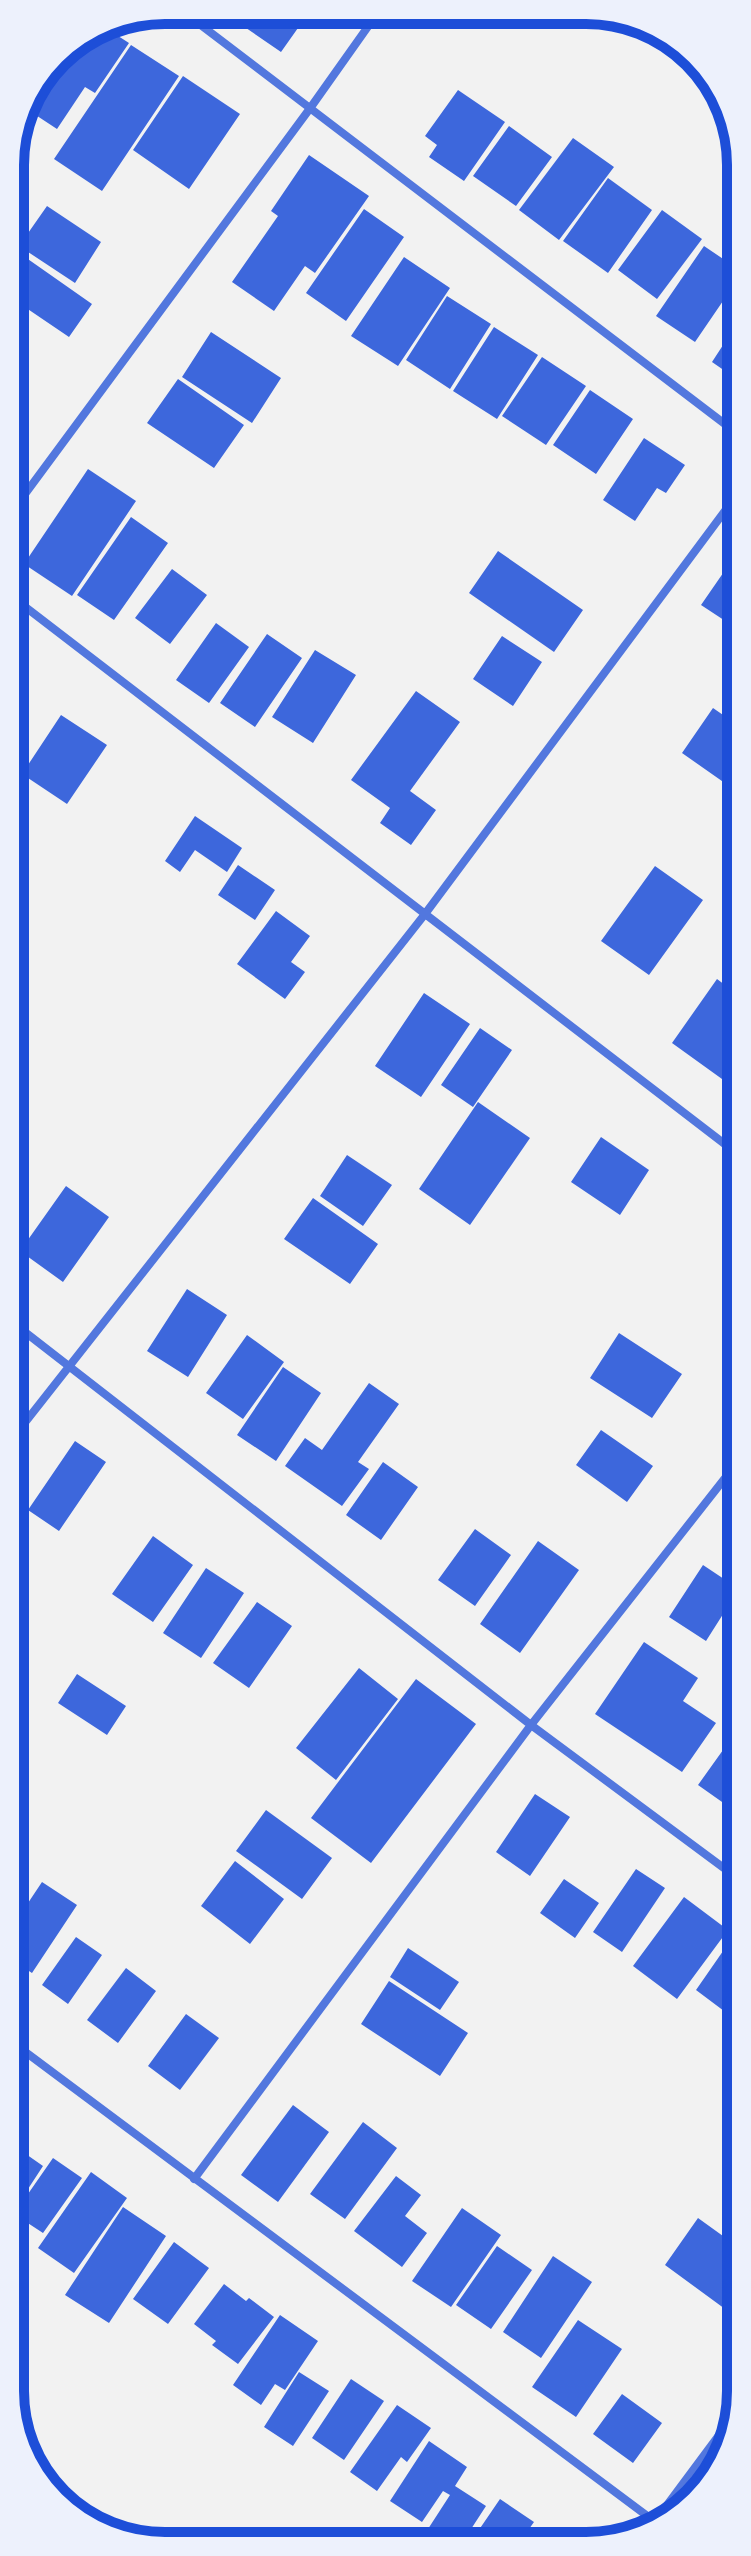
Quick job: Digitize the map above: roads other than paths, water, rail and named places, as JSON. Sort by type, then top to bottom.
[{"type":"street","points":[[200,24],[727,426]]},
{"type":"street","points":[[24,495],[370,24]]},
{"type":"street","points":[[24,1424],[425,914],[727,508]]},
{"type":"street","points":[[24,606],[727,1146]]},
{"type":"street","points":[[24,1331],[531,1725],[727,1870]]},
{"type":"street","points":[[194,2179],[531,1725],[727,1476]]},
{"type":"street","points":[[24,2051],[649,2517]]},
{"type":"street","points":[[664,2508],[720,2434]]}]
